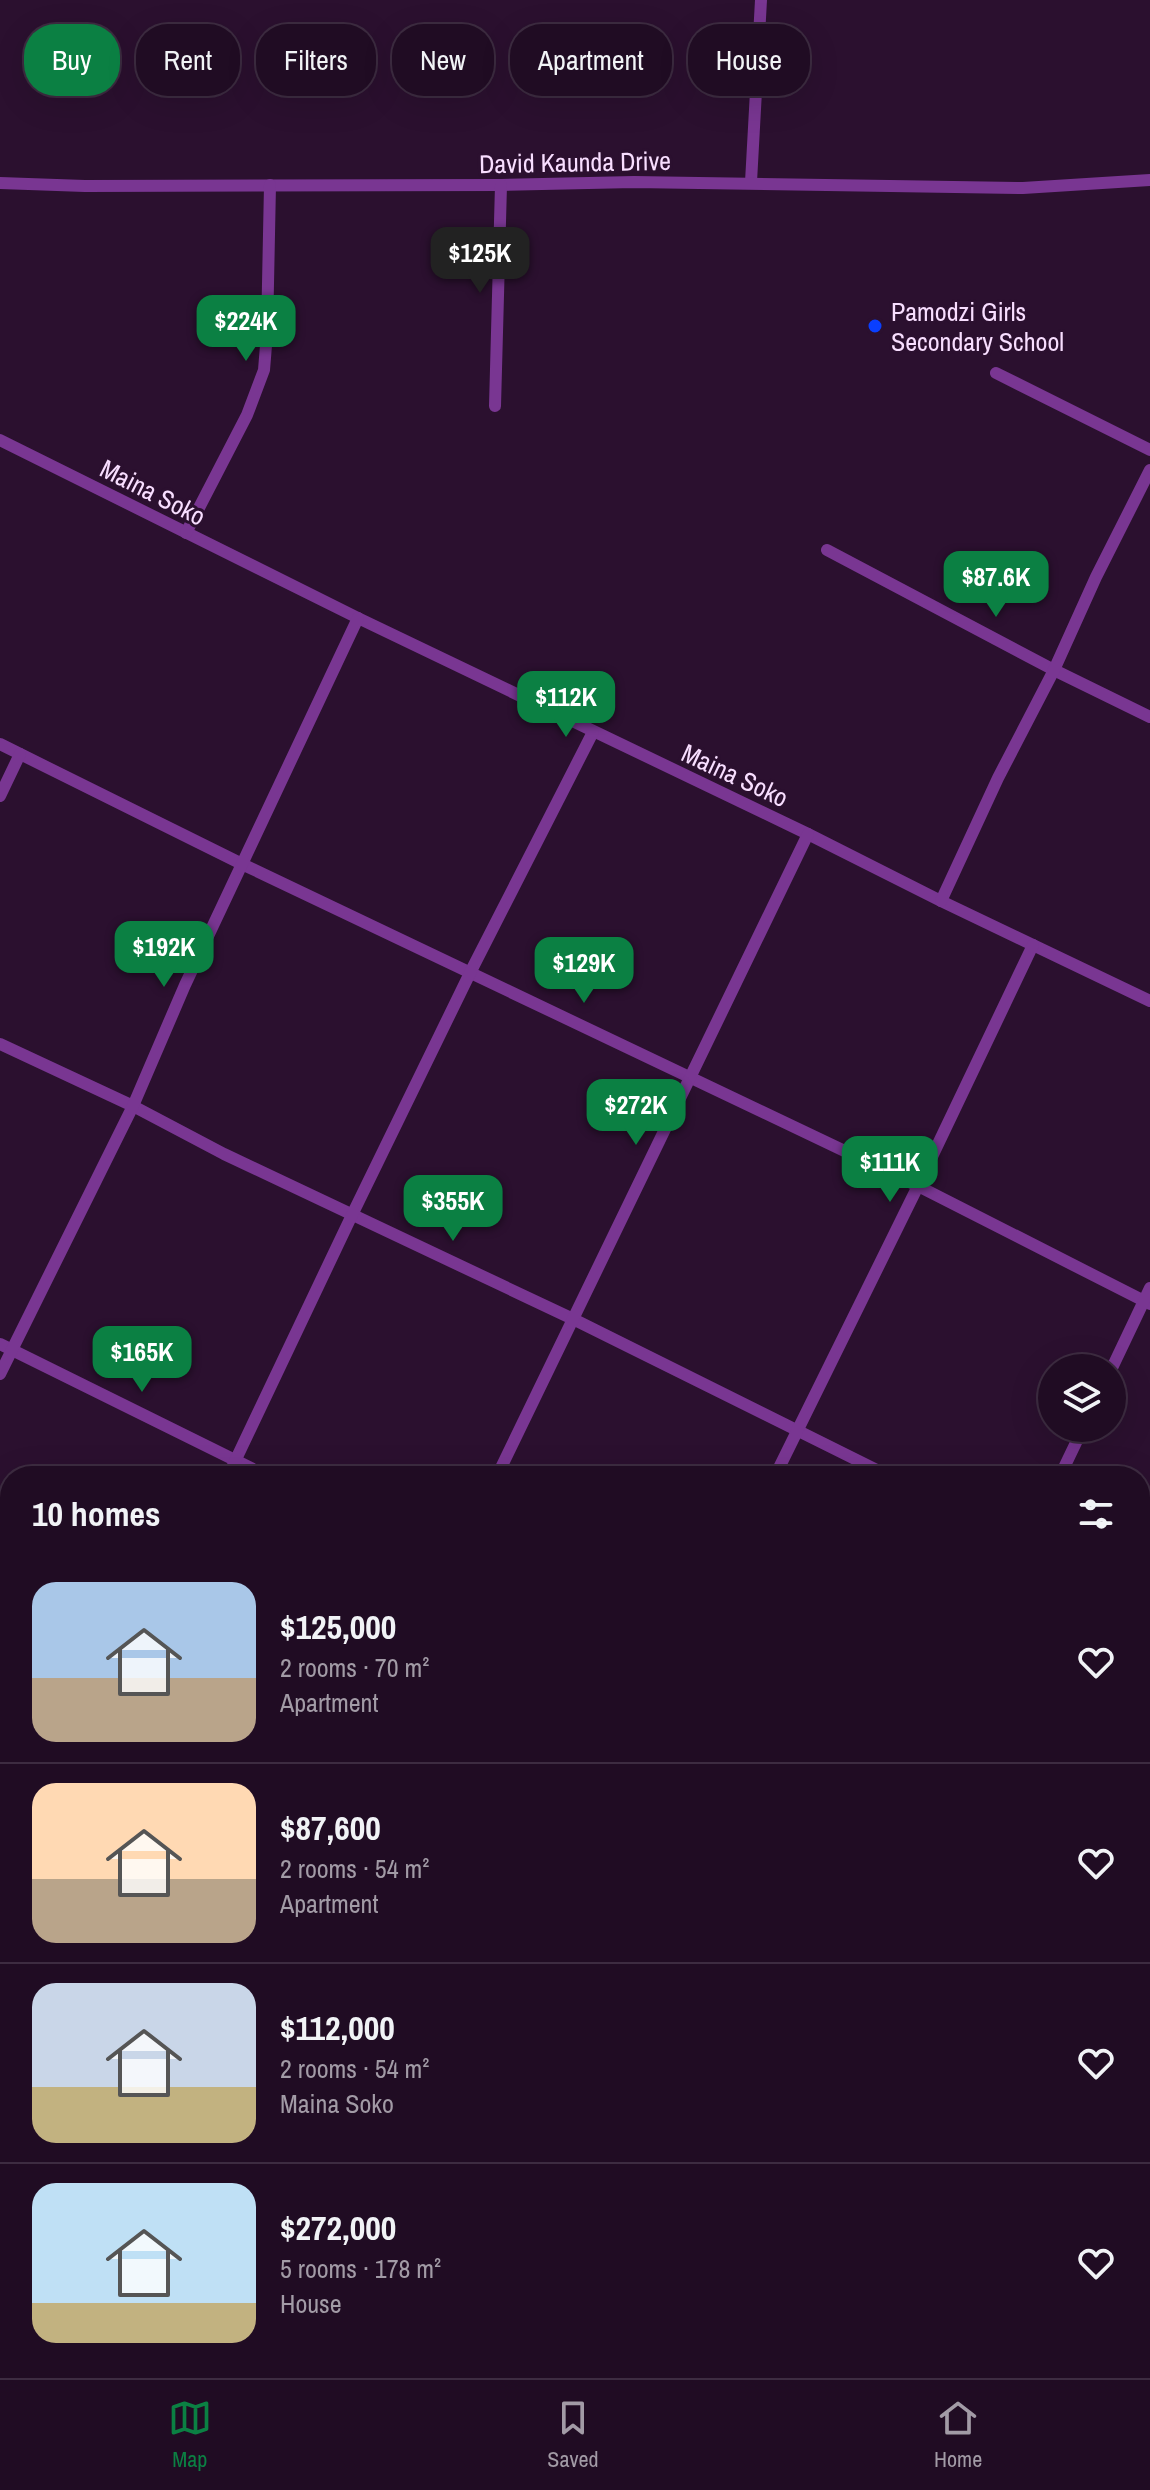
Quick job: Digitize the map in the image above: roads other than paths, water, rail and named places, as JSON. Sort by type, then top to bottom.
[{"type":"street","points":[[751,182],[761,0]]},
{"type":"street","name":"David Kaunda Drive","points":[[0,183],[85,186],[751,182],[1023,188],[1150,180]]},
{"type":"street","points":[[186,533],[247,415],[264,370],[270,185]]},
{"type":"street","points":[[495,406],[501,185]]},
{"type":"street","points":[[996,373],[1150,450]]},
{"type":"street","name":"Maina Soko","points":[[0,440],[358,618],[1150,1001]]},
{"type":"street","points":[[941,901],[1150,470]]},
{"type":"street","points":[[827,550],[1150,717]]},
{"type":"street","points":[[0,1374],[6,1347],[133,1106],[185,985],[358,618]]},
{"type":"street","points":[[233,1466],[471,971],[593,732]]},
{"type":"street","points":[[0,744],[244,865],[918,1186],[1147,1302]]},
{"type":"street","points":[[0,796],[20,754]]},
{"type":"street","points":[[502,1466],[808,834]]},
{"type":"street","points":[[780,1466],[1033,945]]},
{"type":"street","points":[[0,1044],[573,1319],[868,1466]]},
{"type":"street","points":[[1119,1354],[1147,1302],[1150,1288]]},
{"type":"street","points":[[6,1347],[248,1466]]},
{"type":"street","points":[[1065,1466],[1076,1442]]},
{"type":"place","name":"Pamodzi Girls Secondary School","points":[[875,326]]}]
